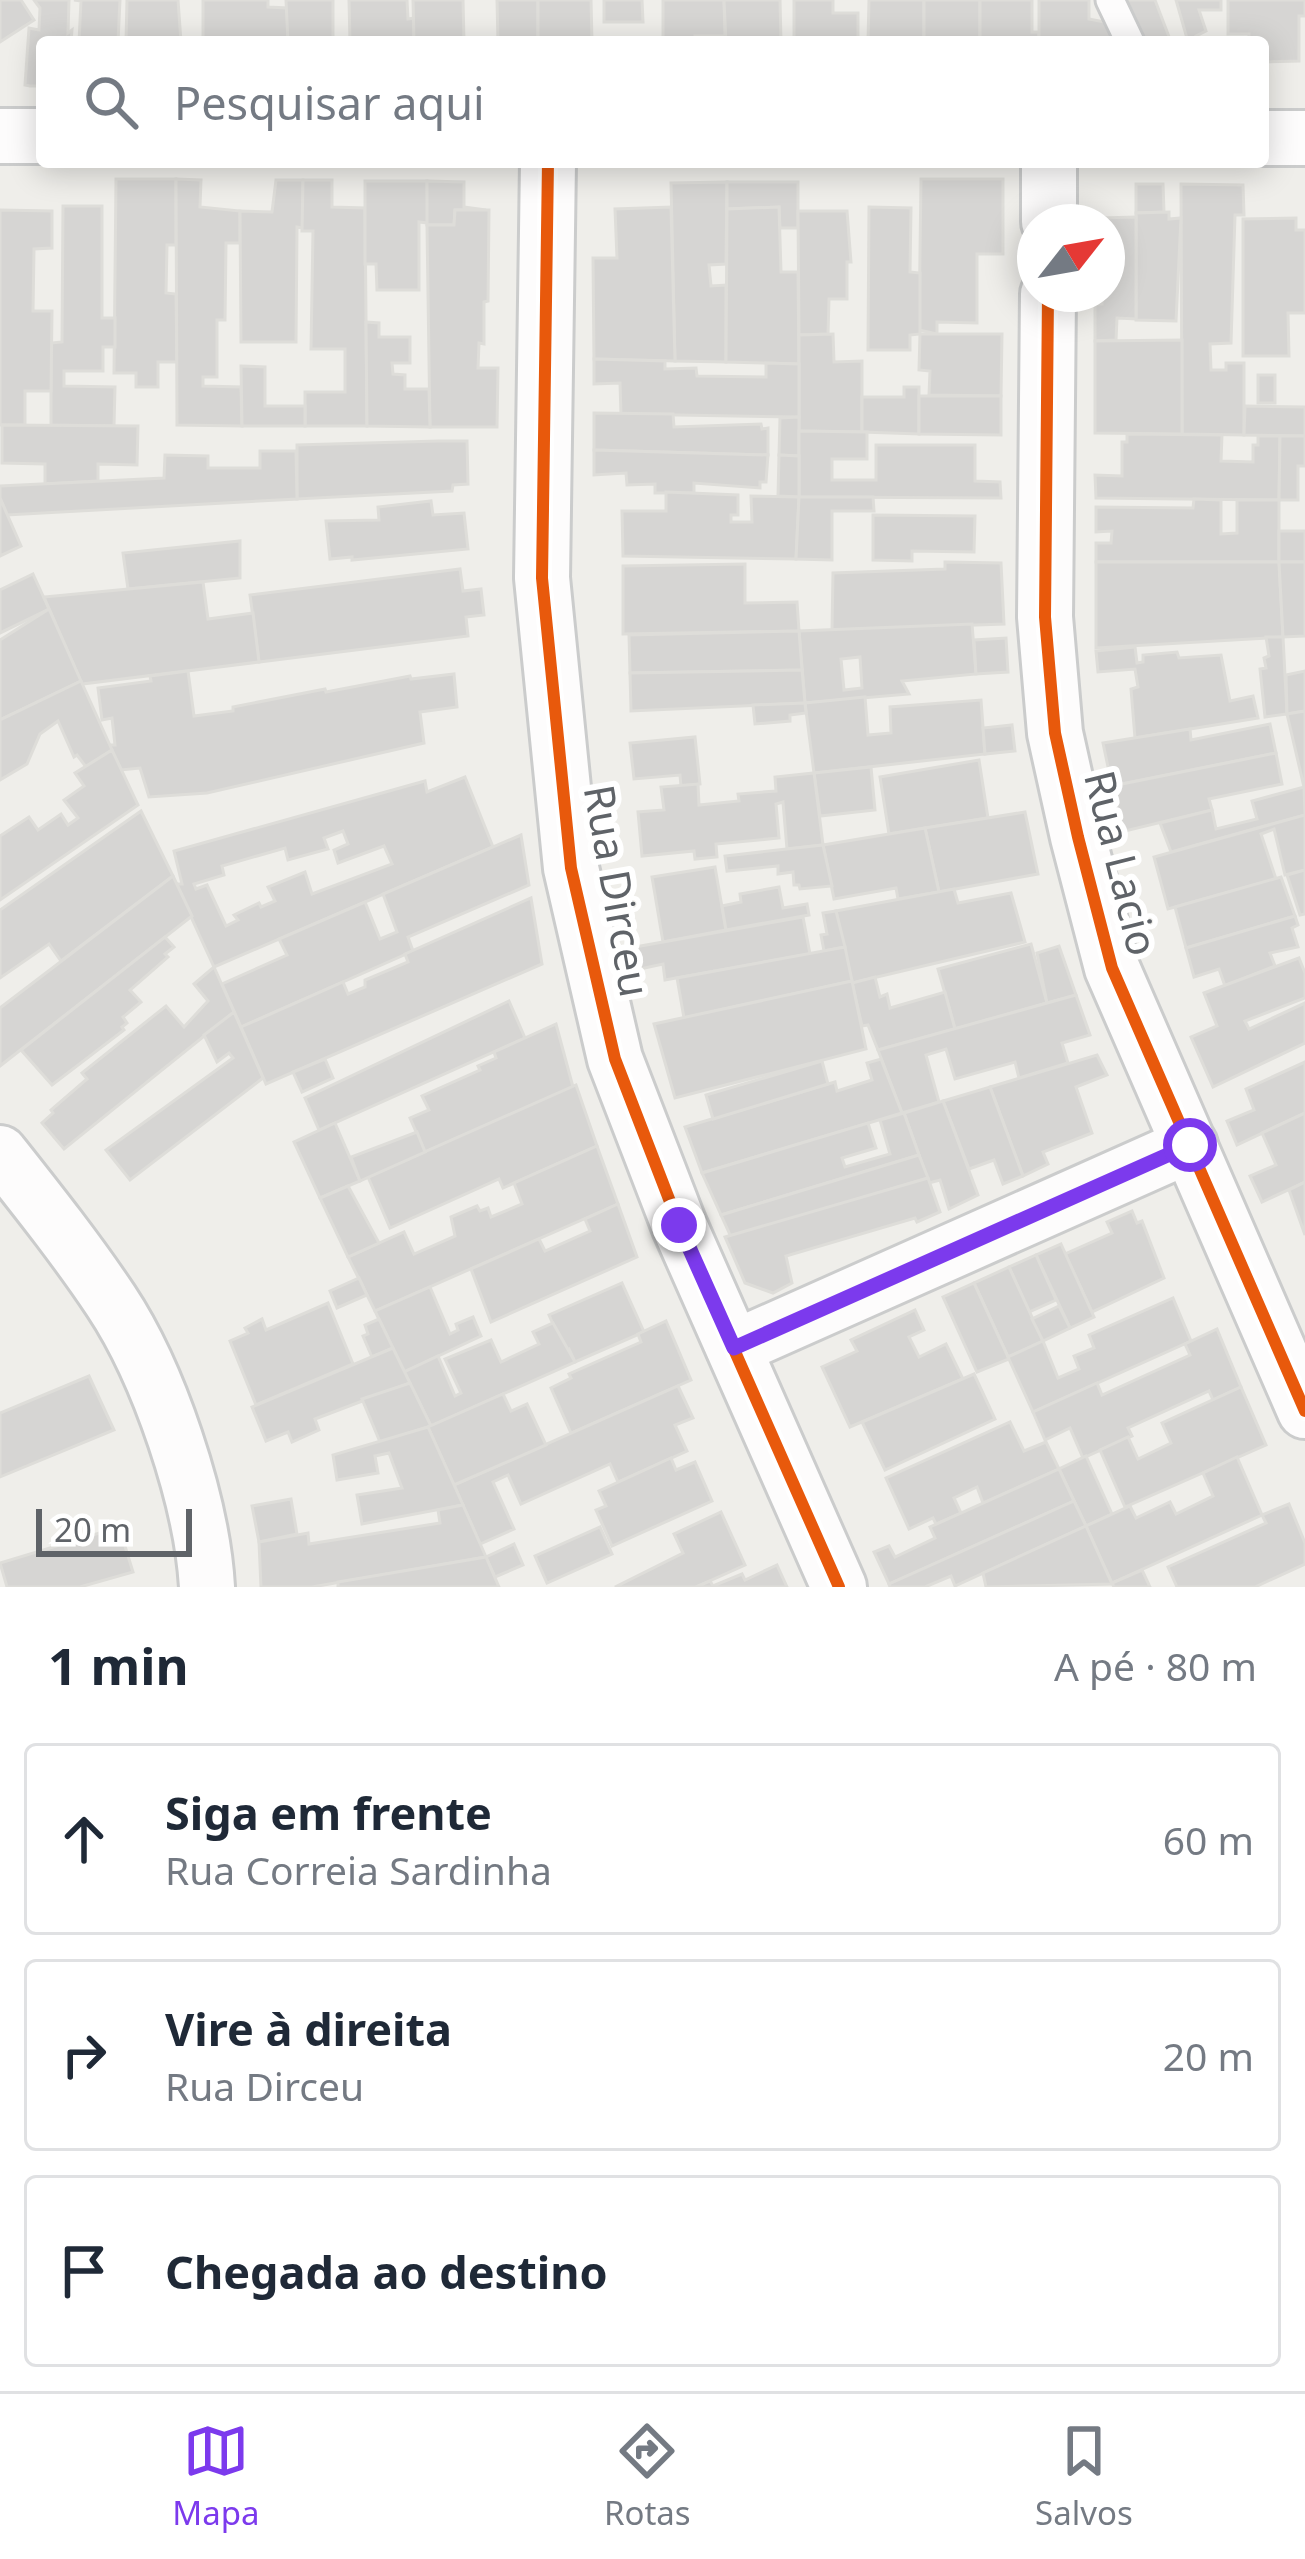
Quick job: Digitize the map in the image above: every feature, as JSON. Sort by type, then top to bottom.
[{"type":"street","points":[[0,136],[36,136]]},
{"type":"street","points":[[1269,138],[1305,139]]},
{"type":"street","name":"Rua Dirceu","points":[[548,168],[542,578],[572,868],[615,1059],[679,1225],[839,1587]]},
{"type":"street","points":[[1048,204],[1049,168]]},
{"type":"street","name":"Rua Lacio","points":[[1048,312],[1045,616],[1055,733],[1112,968],[1305,1411]]},
{"type":"street","points":[[734,1348],[1190,1145]]},
{"type":"street","points":[[0,1153],[114,1304],[154,1387],[191,1483],[207,1587]]},
{"type":"lane","points":[[1110,0],[1127,36]]},
{"type":"building","points":[[0,0],[21,0],[34,20],[0,42]]},
{"type":"building","points":[[34,0],[69,0],[72,36],[36,36],[36,86],[25,85],[29,28],[39,30],[40,8]]},
{"type":"building","points":[[74,0],[120,0],[118,36],[79,36],[81,1]]},
{"type":"building","points":[[127,0],[178,0],[181,36],[126,36]]},
{"type":"building","points":[[203,0],[268,0],[268,7],[287,8],[288,36],[203,36]]},
{"type":"building","points":[[286,0],[333,0],[333,36],[288,36]]},
{"type":"building","points":[[349,0],[407,0],[414,36],[350,36]]},
{"type":"building","points":[[413,0],[463,0],[464,36],[414,36]]},
{"type":"building","points":[[497,0],[538,0],[538,36],[498,36]]},
{"type":"building","points":[[538,0],[591,0],[592,36],[538,36]]},
{"type":"building","points":[[604,0],[642,0],[643,22],[604,22]]},
{"type":"building","points":[[663,0],[724,0],[725,36],[663,36]]},
{"type":"building","points":[[724,0],[780,0],[781,36],[726,36]]},
{"type":"building","points":[[794,0],[833,0],[833,13],[858,13],[858,36],[794,36]]},
{"type":"building","points":[[869,0],[924,0],[924,36],[868,36]]},
{"type":"building","points":[[924,0],[980,0],[980,36],[924,36]]},
{"type":"building","points":[[980,0],[1032,0],[1032,32],[1039,36],[980,36]]},
{"type":"building","points":[[1039,0],[1089,0],[1089,19],[1110,23],[1117,36],[1039,36]]},
{"type":"building","points":[[1155,0],[1169,36],[1138,36],[1123,2]]},
{"type":"building","points":[[1176,0],[1221,0],[1221,10],[1199,10],[1206,31],[1186,36]]},
{"type":"building","points":[[1228,0],[1305,0],[1305,16],[1299,16],[1299,61],[1269,62],[1269,36],[1228,34]]},
{"type":"building","points":[[116,179],[176,179],[176,245],[167,245],[166,293],[176,294],[177,362],[158,362],[158,387],[136,387],[136,373],[114,373]]},
{"type":"building","points":[[176,179],[201,180],[200,207],[240,211],[240,243],[226,243],[225,320],[217,320],[217,377],[203,377],[203,386],[241,387],[242,426],[177,425]]},
{"type":"building","points":[[921,179],[1003,179],[1003,254],[977,254],[977,323],[937,322],[937,334],[919,330]]},
{"type":"building","points":[[276,180],[303,180],[303,228],[297,227],[296,342],[241,342],[240,211],[272,212]]},
{"type":"building","points":[[303,180],[332,180],[332,207],[365,208],[367,426],[305,426],[305,392],[345,392],[345,349],[311,349],[313,231],[302,231]]},
{"type":"building","points":[[365,181],[427,181],[428,223],[419,222],[419,290],[377,290],[376,264],[365,264]]},
{"type":"building","points":[[427,181],[464,182],[464,207],[486,210],[455,210],[454,225],[427,225]]},
{"type":"building","points":[[727,182],[726,264],[709,265],[711,286],[726,285],[726,362],[675,361],[671,183]]},
{"type":"building","points":[[727,182],[798,182],[798,228],[780,228],[779,207],[727,209]]},
{"type":"building","points":[[1136,184],[1163,184],[1164,212],[1136,213]]},
{"type":"building","points":[[1181,184],[1243,185],[1244,215],[1235,215],[1231,343],[1210,344],[1211,370],[1226,370],[1226,363],[1244,363],[1244,435],[1182,434]]},
{"type":"building","points":[[63,206],[102,206],[102,318],[115,318],[115,347],[103,347],[103,371],[64,371],[64,386],[115,387],[114,426],[51,425],[51,343],[62,342]]},
{"type":"building","points":[[671,207],[675,361],[594,359],[593,258],[617,258],[615,209]]},
{"type":"building","points":[[779,207],[781,272],[798,272],[799,364],[726,362],[727,209]]},
{"type":"building","points":[[869,207],[911,208],[910,272],[920,273],[920,334],[910,335],[910,350],[868,350]]},
{"type":"building","points":[[0,210],[52,211],[52,248],[34,249],[33,311],[52,311],[51,391],[25,391],[25,425],[0,425]]},
{"type":"building","points":[[455,210],[489,210],[488,301],[484,302],[484,344],[479,343],[478,368],[498,368],[497,427],[430,427],[427,225],[454,225]]},
{"type":"building","points":[[798,211],[847,211],[851,262],[847,262],[847,299],[829,299],[828,334],[799,335]]},
{"type":"building","points":[[1169,212],[1169,219],[1181,218],[1176,321],[1136,320],[1136,213]]},
{"type":"building","points":[[1125,217],[1136,217],[1136,319],[1117,318],[1116,340],[1095,341],[1095,312],[1125,312]]},
{"type":"building","points":[[1296,218],[1296,230],[1305,230],[1305,313],[1288,313],[1289,356],[1243,356],[1243,219]]},
{"type":"building","points":[[366,322],[379,323],[379,337],[410,337],[410,363],[392,363],[393,374],[405,375],[405,389],[429,389],[430,427],[367,426]]},
{"type":"building","points":[[833,334],[834,362],[862,361],[862,432],[799,431],[799,335]]},
{"type":"building","points":[[920,334],[1002,334],[1001,396],[929,395],[930,371],[919,370]]},
{"type":"building","points":[[1182,340],[1182,434],[1095,433],[1095,341]]},
{"type":"building","points":[[594,359],[665,361],[665,369],[696,368],[697,376],[766,377],[766,363],[799,364],[799,417],[621,414],[620,383],[594,384]]},
{"type":"building","points":[[241,366],[265,367],[265,406],[305,406],[305,426],[242,426]]},
{"type":"building","points":[[1258,375],[1275,375],[1275,403],[1258,403]]},
{"type":"building","points":[[904,387],[919,387],[919,434],[862,432],[862,397],[904,397]]},
{"type":"building","points":[[919,396],[1001,396],[1001,435],[919,434]]},
{"type":"building","points":[[1245,406],[1305,407],[1305,436],[1244,435]]},
{"type":"building","points":[[594,413],[673,414],[674,427],[761,424],[762,429],[768,428],[768,455],[594,450]]},
{"type":"building","points":[[799,417],[799,456],[779,455],[780,418]]},
{"type":"building","points":[[2,425],[138,426],[137,465],[98,464],[98,481],[45,484],[45,464],[2,463]]},
{"type":"building","points":[[799,431],[867,432],[867,459],[832,459],[832,480],[876,480],[876,445],[975,445],[975,481],[1000,482],[1001,498],[799,497]]},
{"type":"building","points":[[1127,434],[1222,435],[1221,461],[1253,462],[1258,436],[1280,436],[1279,500],[1096,498],[1095,475],[1122,476],[1122,442],[1127,442]]},
{"type":"building","points":[[1280,436],[1305,436],[1305,466],[1298,466],[1298,500],[1279,500]]},
{"type":"building","points":[[467,441],[468,484],[453,485],[452,491],[297,499],[297,445]]},
{"type":"building","points":[[594,450],[768,455],[766,482],[760,482],[760,488],[694,483],[694,493],[655,493],[655,484],[627,485],[626,473],[594,475]]},
{"type":"building","points":[[260,451],[296,451],[297,499],[7,515],[0,498],[0,486],[164,478],[165,455],[208,456],[208,468],[260,468]]},
{"type":"building","points":[[779,455],[799,456],[799,497],[778,496]]},
{"type":"building","points":[[666,492],[738,495],[738,515],[731,515],[731,522],[752,522],[751,496],[799,497],[796,559],[623,556],[622,511],[666,511]]},
{"type":"building","points":[[799,497],[873,497],[874,511],[832,511],[832,560],[796,559]]},
{"type":"building","points":[[0,498],[21,546],[0,556]]},
{"type":"building","points":[[1194,499],[1221,500],[1221,534],[1237,533],[1237,500],[1279,500],[1279,562],[1096,562],[1096,543],[1111,543],[1112,531],[1096,532],[1096,507],[1193,508]]},
{"type":"building","points":[[431,501],[433,515],[464,513],[468,549],[330,559],[326,521],[379,520],[378,507]]},
{"type":"building","points":[[873,515],[975,516],[974,552],[912,551],[912,561],[873,560]]},
{"type":"building","points":[[1279,531],[1305,531],[1305,562],[1279,562]]},
{"type":"building","points":[[240,541],[240,578],[128,589],[123,553]]},
{"type":"building","points":[[945,562],[1001,563],[1004,624],[832,630],[833,573],[945,569]]},
{"type":"building","points":[[1096,562],[1279,562],[1283,637],[1096,648]]},
{"type":"building","points":[[1279,562],[1305,562],[1305,636],[1283,637]]},
{"type":"building","points":[[745,564],[745,603],[797,602],[799,631],[623,634],[623,566]]},
{"type":"building","points":[[460,569],[463,591],[481,589],[484,615],[466,617],[468,636],[259,662],[250,595]]},
{"type":"building","points":[[33,574],[49,609],[0,633],[0,590]]},
{"type":"building","points":[[203,582],[208,619],[253,613],[259,662],[82,684],[44,597]]},
{"type":"building","points":[[49,609],[81,681],[0,720],[0,640]]},
{"type":"building","points":[[972,624],[976,674],[902,681],[909,694],[805,703],[799,631]],"holes":[[[860,657],[862,688],[844,690],[841,659]]]},
{"type":"building","points":[[799,631],[802,670],[630,673],[629,635]]},
{"type":"building","points":[[1266,637],[1283,637],[1287,714],[1265,717],[1260,669],[1266,668],[1264,658],[1269,656]]},
{"type":"building","points":[[1006,638],[1008,672],[976,674],[974,640]]},
{"type":"building","points":[[1135,647],[1137,663],[1143,662],[1143,655],[1221,655],[1230,701],[1253,696],[1258,718],[1135,738],[1131,689],[1138,687],[1135,669],[1098,672],[1096,651]]},
{"type":"building","points":[[802,670],[805,703],[631,711],[630,673]]},
{"type":"building","points":[[188,671],[194,716],[325,689],[454,674],[457,707],[420,712],[424,743],[207,793],[149,797],[140,768],[121,770],[109,745],[115,745],[112,718],[102,720],[98,688]]},
{"type":"building","points":[[1305,671],[1305,711],[1287,714],[1286,675]]},
{"type":"building","points":[[81,681],[112,750],[86,767],[74,757],[58,721],[40,734],[27,764],[0,780],[0,720]]},
{"type":"building","points":[[865,697],[868,735],[891,733],[890,707],[981,700],[985,754],[814,773],[805,703]]},
{"type":"building","points":[[805,703],[806,713],[790,715],[790,721],[755,724],[753,705]]},
{"type":"building","points":[[1305,711],[1305,787],[1304,787],[1287,714]]},
{"type":"building","points":[[1270,724],[1276,753],[1112,786],[1103,743],[1190,729],[1191,740]]},
{"type":"building","points":[[1012,725],[1015,751],[985,754],[983,728]]},
{"type":"building","points":[[695,737],[700,784],[681,786],[680,775],[634,779],[630,743]]},
{"type":"building","points":[[112,750],[138,805],[0,900],[0,836],[29,817],[38,830],[61,814],[68,825],[78,818],[64,800],[84,786],[75,773]]},
{"type":"building","points":[[1276,753],[1282,784],[1209,799],[1212,810],[1121,832],[1112,786]]},
{"type":"building","points":[[979,760],[988,818],[889,834],[880,777]]},
{"type":"building","points":[[871,767],[875,810],[820,816],[814,773]]},
{"type":"building","points":[[814,773],[823,845],[787,849],[783,802],[776,804],[779,838],[716,844],[717,857],[695,859],[694,851],[642,856],[638,812],[664,810],[661,787],[698,784],[699,805],[739,801],[738,794],[776,791],[775,777]]},
{"type":"building","points":[[465,777],[493,847],[214,967],[176,884],[182,884],[174,851],[425,781],[427,792]],"holes":[[[343,831],[348,844],[334,850],[338,863],[384,846],[392,864],[312,894],[305,872],[268,887],[275,901],[234,915],[238,920],[226,926],[207,885],[196,889],[194,884],[224,875],[222,866],[285,848],[288,860],[328,849],[324,838]]]},
{"type":"building","points":[[1304,787],[1305,815],[1171,852],[1160,823],[1212,810],[1216,829],[1257,819],[1252,801]]},
{"type":"building","points":[[141,811],[173,876],[61,961],[49,944],[0,978],[0,910]]},
{"type":"building","points":[[1025,812],[1038,874],[939,892],[925,828]]},
{"type":"building","points":[[1305,815],[1305,870],[1285,875],[1274,829],[1261,834],[1276,879],[1168,909],[1154,857]]},
{"type":"building","points":[[925,828],[939,892],[898,899],[896,888],[834,899],[823,845]]},
{"type":"building","points":[[521,835],[529,885],[408,937],[413,951],[241,1027],[222,984],[287,955],[279,939],[365,902],[380,939],[397,932],[383,894]]},
{"type":"building","points":[[823,845],[832,886],[800,889],[794,885],[793,872],[778,874],[778,866],[727,871],[725,856]]},
{"type":"building","points":[[715,867],[726,930],[663,942],[652,877]]},
{"type":"building","points":[[1305,870],[1305,914],[1300,915],[1287,875]]},
{"type":"building","points":[[173,876],[192,916],[0,1066],[0,1008]]},
{"type":"building","points":[[1281,877],[1295,916],[1186,948],[1175,907]]},
{"type":"building","points":[[779,887],[783,908],[807,904],[809,915],[726,930],[722,906],[741,902],[740,894]]},
{"type":"building","points":[[954,889],[958,903],[1011,893],[1025,942],[852,983],[836,911]]},
{"type":"building","points":[[531,898],[542,964],[266,1084],[241,1027],[343,982],[348,994],[365,987],[365,980],[408,962],[405,954]]},
{"type":"building","points":[[836,911],[845,947],[824,951],[823,913]]},
{"type":"building","points":[[1295,916],[1298,925],[1292,928],[1298,947],[1270,953],[1275,966],[1225,986],[1219,969],[1194,977],[1186,948]]},
{"type":"building","points":[[803,917],[810,954],[665,980],[663,964],[640,969],[635,947]]},
{"type":"building","points":[[165,937],[174,947],[130,990],[141,1002],[123,1017],[124,1030],[52,1085],[21,1050]]},
{"type":"building","points":[[1031,944],[1047,1003],[955,1029],[938,969]]},
{"type":"building","points":[[1059,946],[1076,995],[1047,1003],[1037,953]]},
{"type":"building","points":[[845,947],[852,981],[684,1018],[677,978]]},
{"type":"building","points":[[1299,958],[1305,973],[1305,998],[1245,1021],[1249,1029],[1305,1003],[1305,1043],[1213,1087],[1191,1037],[1217,1026],[1204,993]]},
{"type":"building","points":[[214,967],[234,1012],[64,1149],[42,1123],[51,1110],[87,1079],[82,1073],[166,1006],[184,1027],[208,1001],[194,984]]},
{"type":"building","points":[[875,977],[880,997],[887,994],[890,1008],[945,992],[955,1029],[878,1050],[868,1025],[862,1026],[852,983]]},
{"type":"building","points":[[852,981],[866,1049],[675,1098],[654,1024]]},
{"type":"building","points":[[1076,995],[1090,1035],[1062,1043],[1068,1063],[1019,1078],[1015,1062],[955,1079],[946,1049],[926,1055],[939,1102],[902,1113],[878,1050]]},
{"type":"building","points":[[509,1001],[525,1038],[319,1130],[305,1098]]},
{"type":"building","points":[[234,1012],[263,1078],[130,1180],[106,1150],[233,1058],[229,1053],[217,1062],[204,1035]]},
{"type":"building","points":[[556,1024],[573,1087],[425,1152],[410,1118],[429,1110],[422,1096],[480,1070],[478,1066],[496,1058],[494,1052]]},
{"type":"building","points":[[1097,1055],[1107,1075],[1076,1087],[1092,1133],[1043,1152],[1048,1164],[1023,1176],[990,1087]]},
{"type":"building","points":[[325,1059],[333,1078],[302,1092],[293,1072]]},
{"type":"building","points":[[881,1059],[902,1113],[702,1173],[685,1127],[835,1082],[837,1091],[872,1080],[867,1063]]},
{"type":"building","points":[[822,1061],[828,1084],[713,1119],[706,1095]]},
{"type":"building","points":[[1305,1062],[1305,1113],[1237,1145],[1227,1121],[1254,1110],[1246,1089]]},
{"type":"building","points":[[576,1085],[597,1146],[503,1188],[499,1179],[390,1228],[368,1177]]},
{"type":"building","points":[[990,1087],[1023,1176],[1003,1184],[994,1160],[969,1169],[943,1101]]},
{"type":"building","points":[[943,1101],[978,1195],[949,1209],[940,1180],[929,1183],[904,1113]]},
{"type":"building","points":[[904,1113],[919,1155],[721,1215],[702,1173],[868,1123],[876,1148],[842,1158],[845,1167],[890,1154],[880,1120]]},
{"type":"building","points":[[1305,1113],[1305,1182],[1262,1202],[1250,1176],[1276,1165],[1262,1133]]},
{"type":"building","points":[[335,1123],[360,1181],[320,1198],[294,1142]]},
{"type":"building","points":[[417,1132],[425,1152],[360,1181],[351,1157]]},
{"type":"building","points":[[597,1146],[618,1204],[375,1311],[348,1257],[404,1232],[414,1254],[455,1236],[451,1217],[477,1206],[480,1211],[488,1208],[491,1217],[522,1204],[514,1183]]},
{"type":"building","points":[[919,1155],[928,1178],[731,1237],[721,1215]]},
{"type":"building","points":[[928,1178],[940,1212],[786,1256],[792,1283],[773,1293],[745,1283],[725,1237]]},
{"type":"building","points":[[1305,1182],[1305,1235],[1289,1190]]},
{"type":"building","points":[[348,1186],[379,1243],[348,1257],[320,1198]]},
{"type":"building","points":[[618,1204],[637,1257],[491,1322],[471,1269],[539,1239],[545,1251],[590,1231],[585,1219]]},
{"type":"building","points":[[1132,1211],[1137,1223],[1142,1221],[1164,1278],[1092,1312],[1065,1254],[1112,1233],[1107,1222]]},
{"type":"building","points":[[1061,1244],[1094,1317],[1070,1328],[1036,1255]]},
{"type":"building","points":[[1036,1255],[1056,1300],[1029,1312],[1009,1267]]},
{"type":"building","points":[[1009,1267],[1043,1341],[1008,1357],[974,1283]]},
{"type":"building","points":[[359,1278],[367,1295],[337,1308],[330,1291]]},
{"type":"building","points":[[622,1283],[644,1332],[575,1362],[549,1315]]},
{"type":"building","points":[[974,1283],[1009,1359],[977,1372],[943,1297]]},
{"type":"building","points":[[430,1287],[450,1334],[458,1330],[456,1324],[473,1317],[481,1336],[404,1372],[375,1311]]},
{"type":"building","points":[[1173,1298],[1191,1341],[1033,1412],[1008,1357],[1043,1341],[1058,1378],[1079,1369],[1074,1356],[1094,1348],[1089,1335]]},
{"type":"building","points":[[328,1303],[353,1364],[256,1405],[230,1341],[248,1333],[245,1328],[262,1319],[266,1330]]},
{"type":"building","points":[[1059,1306],[1070,1328],[1043,1341],[1032,1319]]},
{"type":"building","points":[[915,1310],[924,1330],[909,1337],[919,1357],[946,1344],[963,1379],[850,1427],[822,1367],[857,1351],[851,1340]]},
{"type":"building","points":[[379,1319],[393,1348],[372,1357],[363,1336],[368,1334],[365,1325]]},
{"type":"building","points":[[666,1321],[691,1380],[571,1433],[551,1388],[571,1378],[569,1374],[641,1342],[638,1334]]},
{"type":"building","points":[[553,1323],[575,1362],[431,1426],[404,1372],[438,1356],[455,1396],[461,1393],[445,1359],[491,1340],[501,1362],[539,1344],[533,1332]]},
{"type":"building","points":[[1217,1329],[1241,1387],[1213,1400],[1209,1391],[1128,1428],[1132,1436],[1083,1458],[1070,1428],[1045,1440],[1033,1412],[1097,1383],[1102,1395],[1190,1355],[1185,1344]]},
{"type":"building","points":[[393,1348],[410,1383],[315,1419],[319,1430],[292,1442],[288,1432],[266,1441],[252,1407]]},
{"type":"building","points":[[974,1374],[995,1419],[885,1470],[862,1422]]},
{"type":"building","points":[[89,1376],[114,1430],[0,1477],[0,1413]]},
{"type":"building","points":[[410,1383],[431,1426],[380,1442],[362,1399]]},
{"type":"building","points":[[678,1386],[693,1418],[675,1425],[687,1451],[618,1482],[610,1464],[521,1504],[508,1475],[493,1482],[514,1529],[480,1544],[454,1485]]},
{"type":"building","points":[[1241,1387],[1266,1445],[1125,1507],[1100,1450],[1128,1437],[1138,1459],[1171,1443],[1162,1423]]},
{"type":"building","points":[[503,1394],[511,1411],[527,1404],[546,1445],[454,1485],[428,1427]]},
{"type":"building","points":[[1010,1422],[1024,1451],[1046,1442],[1059,1469],[983,1503],[977,1487],[954,1498],[961,1513],[909,1529],[886,1478]]},
{"type":"building","points":[[428,1427],[463,1505],[362,1524],[357,1495],[402,1488],[389,1453],[375,1456],[378,1473],[337,1480],[333,1455]]},
{"type":"building","points":[[1086,1456],[1112,1514],[1086,1526],[1059,1469]]},
{"type":"building","points":[[1237,1457],[1262,1515],[1112,1583],[1086,1526],[1130,1506],[1136,1518],[1170,1502],[1176,1514],[1213,1496],[1203,1473]]},
{"type":"building","points":[[671,1458],[676,1470],[695,1462],[712,1501],[612,1546],[596,1510],[606,1506],[599,1491]]},
{"type":"building","points":[[1059,1469],[1074,1501],[889,1584],[874,1552],[889,1546],[895,1557],[935,1538],[930,1527]]},
{"type":"building","points":[[291,1499],[297,1534],[259,1542],[252,1506]]},
{"type":"building","points":[[1074,1501],[1086,1526],[955,1586],[951,1576],[925,1587],[890,1587],[889,1584]]},
{"type":"building","points":[[1289,1504],[1305,1543],[1305,1564],[1255,1587],[1177,1587],[1168,1567],[1266,1523],[1262,1515]]},
{"type":"building","points":[[463,1505],[486,1557],[312,1587],[261,1587],[259,1542],[308,1533],[309,1544],[440,1523],[438,1510]]},
{"type":"building","points":[[721,1512],[745,1565],[696,1587],[615,1587],[683,1553],[674,1534]]},
{"type":"building","points":[[1086,1526],[1112,1584],[986,1587],[983,1573]]},
{"type":"building","points":[[119,1527],[133,1572],[80,1587],[7,1587],[0,1563]]},
{"type":"building","points":[[600,1527],[612,1554],[547,1583],[535,1556]]},
{"type":"building","points":[[514,1544],[523,1565],[495,1577],[486,1557]]},
{"type":"building","points":[[486,1557],[499,1587],[338,1587],[338,1582]]},
{"type":"building","points":[[777,1565],[787,1587],[696,1587],[710,1581],[713,1586],[742,1574],[745,1580]]},
{"type":"building","points":[[1142,1570],[1150,1587],[1114,1587],[1112,1583]]},
{"type":"cycle path","points":[[548,168],[542,578],[571,868],[615,1059],[679,1225],[839,1587]]},
{"type":"cycle path","points":[[1048,312],[1045,617],[1055,733],[1078,837],[1112,968],[1305,1411]]},
{"type":"route","points":[[679,1225],[734,1348],[1190,1145]]}]
